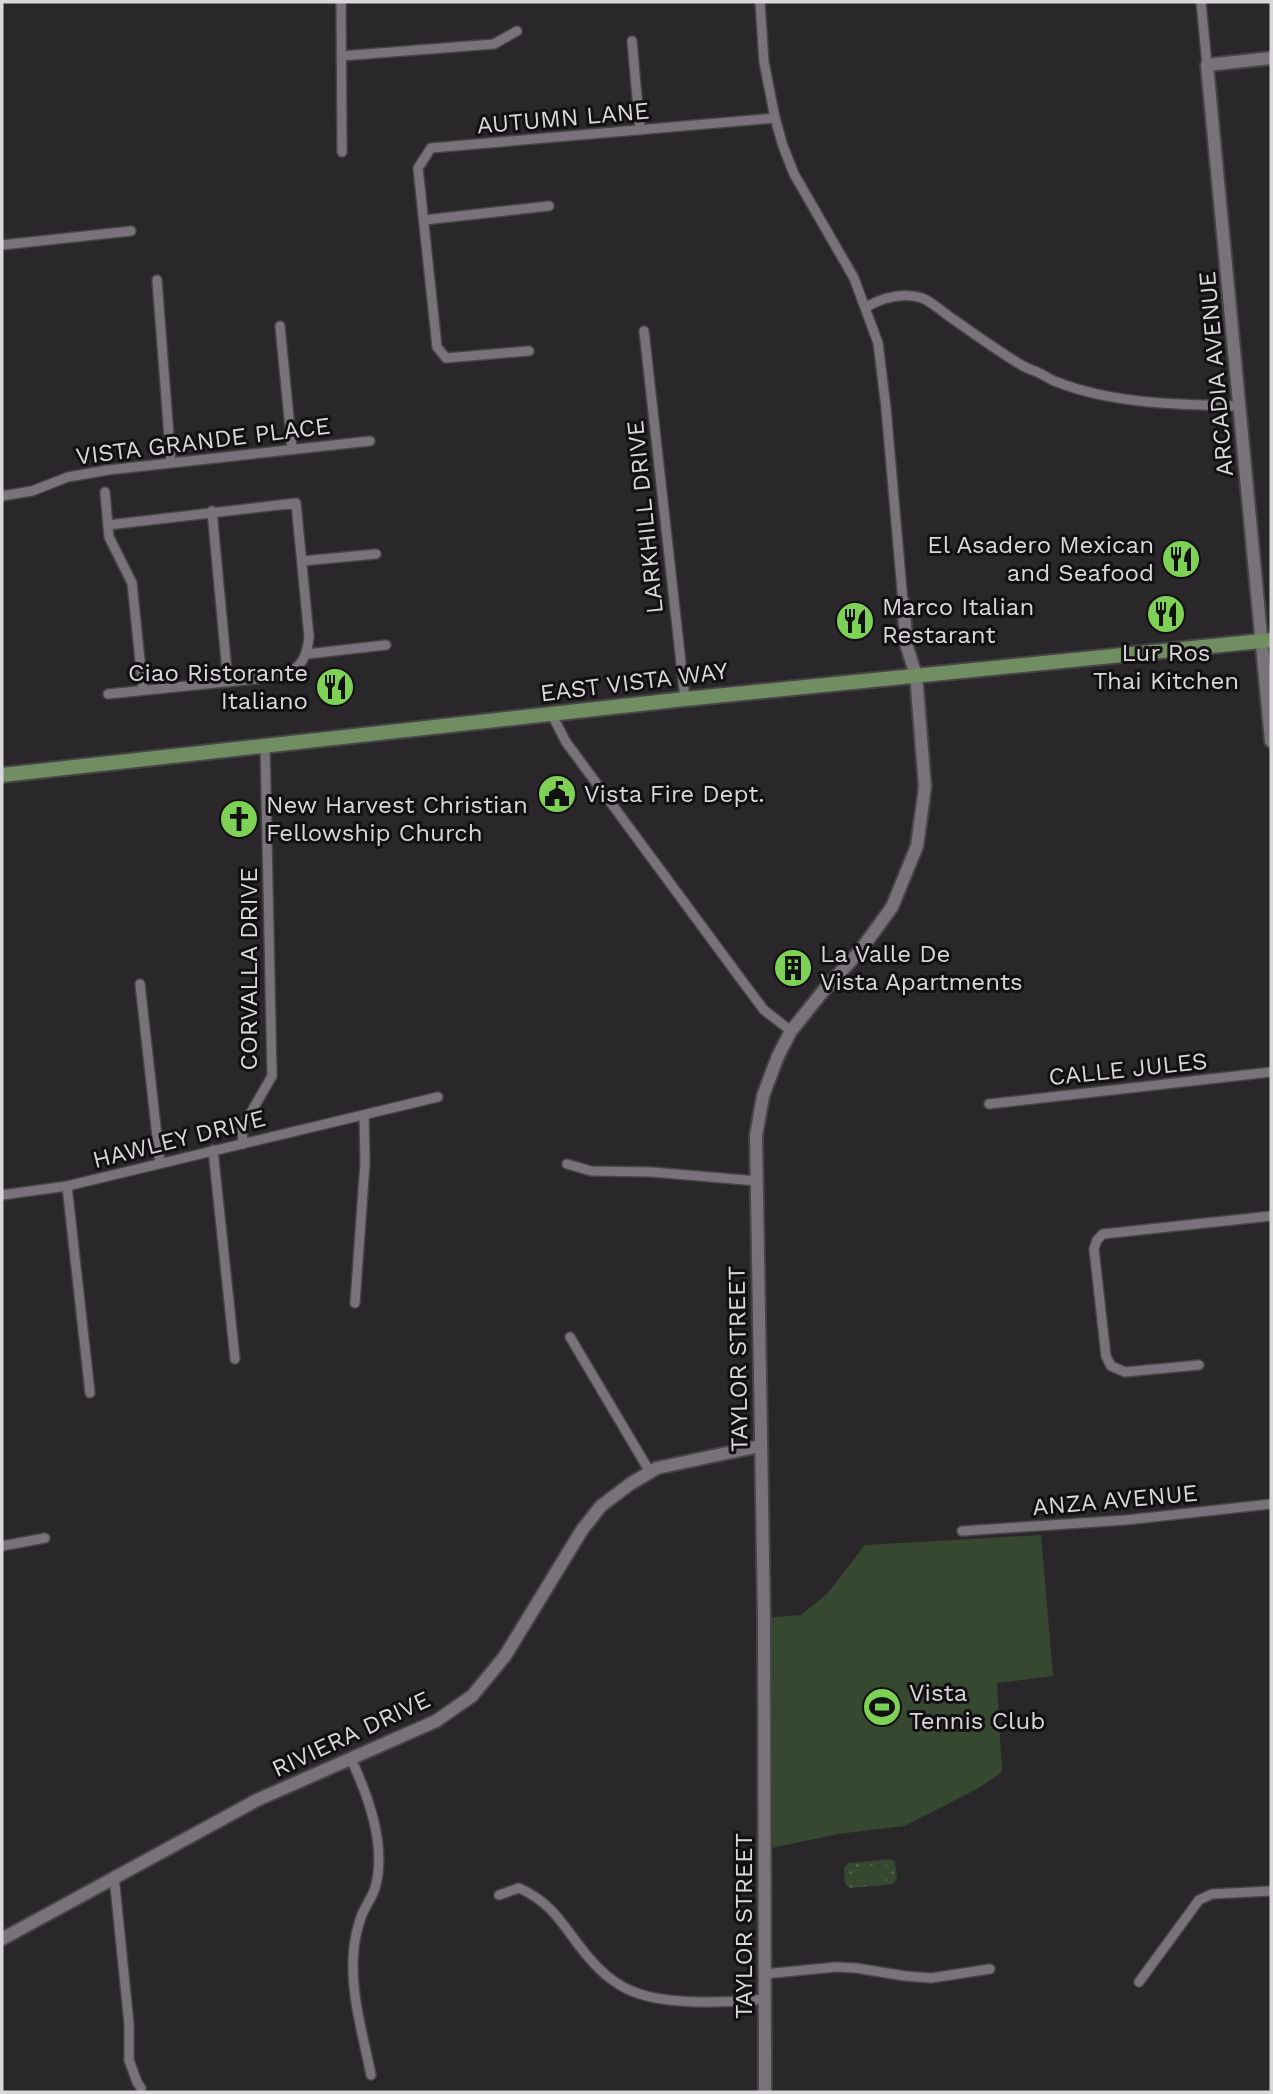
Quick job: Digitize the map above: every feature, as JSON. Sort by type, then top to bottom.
[{"type":"main road","name":"EAST VISTA WAY","points":[[2,775],[685,699],[1267,641]]},
{"type":"street","points":[[341,2],[342,152]]},
{"type":"street","points":[[760,2],[764,62],[783,146],[794,174],[854,278],[878,343],[903,602]]},
{"type":"street","name":"ARCADIA AVENUE","points":[[1201,2],[1240,406],[1267,641],[1271,741]]},
{"type":"street","points":[[341,56],[494,44],[516,31]]},
{"type":"street","points":[[632,41],[640,130]]},
{"type":"street","points":[[1208,65],[1271,58]]},
{"type":"street","name":"AUTUMN LANE","points":[[529,351],[446,358],[437,347],[418,168],[431,148],[775,118]]},
{"type":"street","points":[[424,220],[549,206]]},
{"type":"street","points":[[2,245],[131,231]]},
{"type":"street","points":[[157,280],[171,463]]},
{"type":"street","points":[[866,307],[880,299],[893,296],[923,299],[936,305],[1026,368],[1055,382],[1090,392],[1177,405],[1240,406]]},
{"type":"street","points":[[280,326],[292,449]]},
{"type":"street","name":"LARKHILL DRIVE","points":[[643,331],[685,699]]},
{"type":"street","name":"VISTA GRANDE PLACE","points":[[2,496],[32,491],[68,477],[370,441]]},
{"type":"street","points":[[105,492],[109,537],[132,583],[143,690]]},
{"type":"street","points":[[107,694],[289,673],[302,663],[307,654],[309,637],[296,503],[108,524]]},
{"type":"street","points":[[212,511],[228,682]]},
{"type":"street","points":[[302,561],[376,554]]},
{"type":"street","name":"TAYLOR STREET","points":[[765,2092],[764,1630],[755,1136],[763,1096],[791,1031],[860,951],[892,907],[917,846],[925,787],[916,675],[907,647],[903,602]]},
{"type":"street","points":[[307,654],[386,645]]},
{"type":"street","points":[[552,715],[566,742],[764,1010],[791,1031]]},
{"type":"street","name":"CORVALLA DRIVE","points":[[243,1144],[242,1128],[272,1076],[265,745]]},
{"type":"street","points":[[140,984],[160,1163]]},
{"type":"street","name":"CALLE JULES","points":[[989,1104],[1271,1072]]},
{"type":"street","name":"HAWLEY DRIVE","points":[[2,1195],[67,1186],[438,1097]]},
{"type":"street","points":[[355,1303],[365,1163],[364,1115]]},
{"type":"street","points":[[213,1150],[235,1359]]},
{"type":"street","points":[[567,1164],[591,1171],[652,1172],[757,1181]]},
{"type":"street","points":[[67,1186],[90,1393]]},
{"type":"street","points":[[1199,1365],[1125,1372],[1111,1366],[1107,1356],[1094,1249],[1097,1240],[1103,1234],[1271,1216]]},
{"type":"street","points":[[570,1337],[650,1472]]},
{"type":"street","name":"RIVIERA DRIVE","points":[[2,1939],[257,1800],[436,1721],[472,1696],[505,1656],[582,1530],[601,1506],[657,1468],[760,1447]]},
{"type":"street","name":"ANZA AVENUE","points":[[962,1531],[1126,1520],[1271,1504]]},
{"type":"street","points":[[2,1546],[45,1538]]},
{"type":"street","points":[[351,1759],[363,1785],[379,1852],[379,1875],[361,1916],[354,1947],[353,1983],[371,2075]]},
{"type":"street","points":[[114,1876],[129,2024],[129,2060],[136,2082],[141,2088]]},
{"type":"street","points":[[499,1895],[519,1888],[536,1896],[560,1918],[590,1959],[617,1983],[638,1994],[689,2001],[739,2002],[765,1999]]},
{"type":"street","points":[[1139,1982],[1199,1900],[1212,1894],[1271,1891]]},
{"type":"street","points":[[764,1974],[836,1967],[931,1978],[990,1969]]},
{"type":"green space","name":"Vista Tennis Club","points":[[1041,1535],[1053,1676],[997,1683],[1002,1772],[979,1788],[904,1826],[838,1834],[767,1849],[764,1618],[801,1615],[827,1594],[865,1545]]},
{"type":"green space","points":[[891,1859],[895,1862],[897,1879],[893,1884],[851,1888],[845,1884],[844,1868],[848,1863]]},
{"type":"green space","points":[[886,1864],[888,1879],[854,1883],[853,1868]]},
{"type":"place","name":"El Asadero Mexican and Seafood","points":[[1181,559]]},
{"type":"place","name":"Lur Ros Thai Kitchen","points":[[1166,614]]},
{"type":"place","name":"Marco Italian Restarant","points":[[855,621]]},
{"type":"place","name":"Ciao Ristorante Italiano","points":[[335,687]]},
{"type":"place","name":"Vista Fire Dept.","points":[[557,794]]},
{"type":"place","name":"New Harvest Christian Fellowship Church","points":[[239,819]]},
{"type":"place","name":"La Valle De Vista Apartments","points":[[793,968]]},
{"type":"place","name":"Vista Tennis Club","points":[[882,1707]]}]
